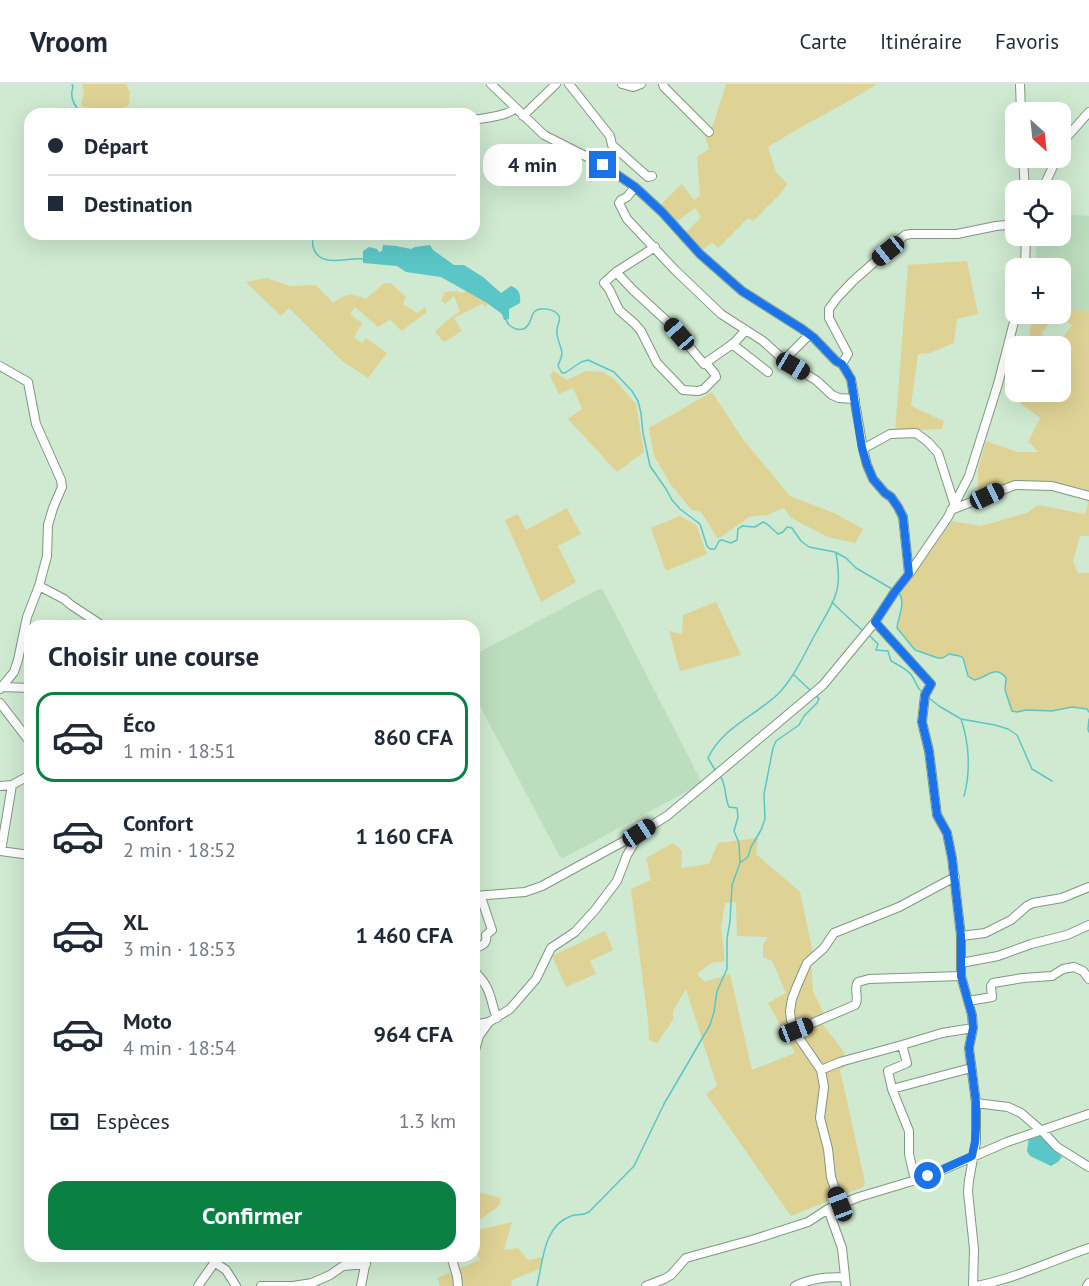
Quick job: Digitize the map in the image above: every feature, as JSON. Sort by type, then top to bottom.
[{"type":"street","points":[[491,84],[544,135],[603,165],[635,187],[662,212],[700,254],[742,291],[791,321],[842,364],[851,379],[862,448],[873,479],[891,497],[903,517],[909,574]]},
{"type":"street","points":[[523,116],[556,84]]},
{"type":"street","points":[[568,84],[610,136],[612,145],[648,177],[652,176]]},
{"type":"street","points":[[622,84],[633,87],[641,84]]},
{"type":"street","points":[[663,84],[709,132]]},
{"type":"street","points":[[1020,84],[1021,102]]},
{"type":"street","points":[[480,119],[501,115],[516,108]]},
{"type":"street","points":[[1071,132],[1089,112]]},
{"type":"street","points":[[635,187],[619,203],[627,219],[696,291],[721,314],[763,341],[784,360],[817,381],[832,395],[855,399]]},
{"type":"street","points":[[842,364],[848,354],[829,318],[829,309],[853,281],[905,235],[957,234],[1005,226]]},
{"type":"street","points":[[616,272],[633,291],[670,324],[702,363],[706,363],[715,374],[716,377],[704,389],[699,392],[683,390],[657,363],[641,331],[619,310],[609,289],[604,284],[616,272],[655,248]]},
{"type":"street","points":[[480,897],[525,892],[542,886],[667,816],[824,685],[875,622],[909,574],[969,476],[998,384],[1013,324]]},
{"type":"street","points":[[706,363],[732,344],[746,330]]},
{"type":"street","points":[[784,360],[809,335]]},
{"type":"street","points":[[732,344],[768,372]]},
{"type":"street","points":[[0,366],[28,382],[36,424],[62,487],[50,516],[47,556],[26,620]]},
{"type":"street","points":[[862,448],[890,434],[916,434],[938,453],[952,506]]},
{"type":"street","points":[[952,506],[1015,485],[1052,486],[1089,496]]},
{"type":"street","points":[[39,586],[95,620]]},
{"type":"street","points":[[875,622],[931,684],[925,695],[922,722],[929,751],[937,815],[947,833],[955,877],[961,936],[961,976],[972,1015],[973,1028],[969,1048],[976,1103],[975,1142],[969,1192],[975,1286],[1000,1281],[1089,1248]]},
{"type":"street","points":[[2,688],[14,672],[24,629]]},
{"type":"street","points":[[2,688],[24,688]]},
{"type":"street","points":[[0,703],[24,734]]},
{"type":"street","points":[[0,786],[12,785],[24,779]]},
{"type":"street","points":[[12,785],[0,851],[24,854]]},
{"type":"street","points":[[480,1024],[497,1018],[510,1009],[536,979],[551,948],[575,933],[595,910],[617,881],[639,833]]},
{"type":"street","points":[[840,1204],[831,1177],[828,1149],[820,1118],[824,1087],[821,1070],[799,1038],[791,1020],[790,1011],[796,986],[807,963],[824,948],[834,933],[899,907],[955,877]]},
{"type":"street","points":[[961,936],[985,933],[1011,920],[1033,903],[1062,898],[1089,887]]},
{"type":"street","points":[[480,904],[492,930],[486,935],[487,941],[480,945]]},
{"type":"street","points":[[961,963],[1007,953],[1089,925]]},
{"type":"street","points":[[968,1001],[992,997],[993,983],[1052,976],[1068,968],[1080,969],[1089,979]]},
{"type":"street","points":[[796,1030],[855,1005],[858,982],[869,979],[961,976]]},
{"type":"street","points":[[480,978],[486,986],[497,1018]]},
{"type":"street","points":[[480,1035],[489,1022]]},
{"type":"street","points":[[821,1070],[840,1062],[942,1033],[973,1028]]},
{"type":"street","points":[[902,1045],[907,1063],[888,1070],[892,1089],[909,1131],[909,1154],[915,1180]]},
{"type":"street","points":[[892,1089],[971,1068]]},
{"type":"street","points":[[976,1103],[1008,1107],[1021,1113],[1062,1151],[1089,1167]]},
{"type":"street","points":[[646,1286],[664,1280],[686,1258],[808,1222],[840,1204],[928,1176],[972,1156],[1089,1114]]},
{"type":"street","points":[[828,1209],[842,1248],[846,1286]]},
{"type":"street","points":[[198,1286],[214,1262]]},
{"type":"street","points":[[218,1262],[236,1286]]},
{"type":"street","points":[[261,1286],[292,1286],[312,1283],[343,1266],[358,1262]]},
{"type":"street","points":[[361,1286],[366,1262]]},
{"type":"street","points":[[453,1262],[458,1286]]},
{"type":"street","points":[[795,1286],[819,1278],[845,1277]]},
{"type":"shaded area","points":[[82,84],[126,84],[130,92],[129,105],[123,108],[81,106],[84,92]]},
{"type":"shaded area","points":[[726,84],[877,84],[768,147],[776,172],[787,184],[753,221],[748,218],[718,248],[712,242],[698,254],[682,237],[701,217],[695,208],[673,224],[660,205],[682,184],[694,200],[700,195],[697,157],[709,149],[705,136],[713,125]]},
{"type":"shaded area","points":[[1071,215],[1089,216],[1089,311],[1071,310],[1071,258],[1036,258],[1036,246],[1071,246]]},
{"type":"shaded area","points":[[967,261],[978,314],[957,319],[954,343],[930,353],[918,354],[911,406],[944,421],[942,429],[895,431],[908,265]]},
{"type":"shaded area","points":[[267,278],[290,286],[316,285],[333,303],[348,295],[366,299],[384,283],[391,283],[406,297],[403,304],[417,313],[425,307],[427,312],[402,331],[390,320],[378,327],[355,307],[350,314],[362,323],[354,337],[362,343],[366,338],[387,353],[368,378],[342,361],[289,308],[281,316],[246,282]]},
{"type":"shaded area","points":[[466,291],[487,303],[487,307],[482,304],[454,318],[462,331],[444,342],[435,332],[460,311],[454,296],[445,304],[441,300],[445,292],[462,293]]},
{"type":"shaded area","points":[[1071,310],[1089,311],[1089,494],[1050,488],[1000,491],[978,489],[978,469],[986,441],[1017,452],[1039,452],[1028,442],[1040,418],[1021,402],[1071,402],[1071,336],[1064,336],[1072,325]]},
{"type":"shaded area","points":[[1031,324],[1048,324],[1041,334],[1044,336],[1029,336]]},
{"type":"shaded area","points":[[553,371],[567,380],[586,371],[603,372],[614,379],[636,404],[644,452],[617,472],[568,419],[582,409],[573,388],[559,394],[550,376]]},
{"type":"shaded area","points":[[712,392],[742,438],[790,496],[834,513],[863,529],[855,543],[828,537],[791,518],[784,508],[767,515],[749,517],[718,539],[701,512],[692,510],[671,485],[654,456],[649,428]]},
{"type":"shaded area","points":[[1089,499],[1089,536],[1080,536],[1073,561],[1078,573],[1089,573],[1089,712],[1087,709],[1072,707],[1052,711],[1012,711],[1005,690],[1006,678],[1002,674],[994,672],[981,678],[971,679],[963,658],[949,654],[938,658],[915,650],[897,628],[902,607],[900,595],[952,521],[981,526],[1027,513],[1038,505],[1085,514]]},
{"type":"shaded area","points":[[567,508],[581,534],[558,546],[576,582],[541,602],[505,520],[518,514],[526,530]]},
{"type":"shaded area","points":[[680,516],[696,525],[707,554],[666,571],[651,528]]},
{"type":"shaded area","points":[[599,589],[603,590],[701,784],[563,858],[560,857],[480,706],[480,652]]},
{"type":"shaded area","points":[[716,602],[741,655],[680,671],[669,631],[682,634],[683,615]]},
{"type":"shaded area","points":[[758,838],[756,854],[800,892],[814,958],[811,961],[813,991],[825,1016],[821,1022],[844,1052],[845,1067],[840,1070],[865,1182],[863,1187],[791,1216],[706,1094],[717,1086],[686,989],[673,1011],[673,1020],[657,1043],[649,1040],[631,889],[651,880],[646,858],[673,843],[682,851],[681,868],[709,864],[718,843]],"holes":[[[736,902],[737,936],[768,937],[763,945],[763,957],[772,961],[786,993],[768,1003],[795,1053],[752,1070],[730,974],[705,982],[697,974],[711,963],[725,961],[721,928],[725,903]]]},
{"type":"shaded area","points":[[605,931],[613,950],[590,961],[596,974],[566,987],[552,956]]},
{"type":"shaded area","points":[[480,1193],[501,1198],[499,1206],[480,1220]]},
{"type":"shaded area","points":[[512,1222],[504,1250],[518,1248],[528,1260],[543,1257],[541,1268],[512,1280],[511,1286],[440,1286],[437,1278],[480,1262],[480,1230]]},
{"type":"water","points":[[383,245],[411,249],[430,245],[433,250],[454,265],[464,265],[483,277],[501,293],[511,286],[514,287],[519,292],[520,303],[509,309],[509,319],[504,320],[502,314],[487,303],[441,277],[406,272],[397,266],[363,263],[363,251],[369,247],[379,252],[382,251]]},
{"type":"water","points":[[1039,1134],[1062,1157],[1051,1166],[1030,1156],[1027,1151],[1029,1137]]},
{"type":"waterway","points":[[72,84],[73,102],[77,108]]},
{"type":"waterway","points":[[313,240],[314,250],[323,259],[336,261],[363,259]]},
{"type":"waterway","points":[[506,319],[512,327],[522,329],[529,324],[537,310],[551,310],[559,316],[557,333],[562,356],[558,366],[562,373],[588,360],[614,372],[632,391],[641,413],[650,466],[672,500],[700,524],[710,549],[715,549],[719,541],[731,543],[737,540],[738,529],[742,526],[755,527],[763,522],[778,534],[787,527],[792,528],[801,541],[809,547],[835,552],[846,558],[856,568],[892,589]]},
{"type":"waterway","points":[[715,770],[708,758],[714,748],[730,730],[778,694],[790,680],[799,664],[836,595],[839,577],[836,553]]},
{"type":"waterway","points":[[899,593],[902,606],[897,628],[915,650],[938,658],[949,654],[960,656],[963,658],[968,676],[974,680],[994,672],[1002,674],[1006,678],[1005,690],[1012,711],[1052,711],[1072,707],[1087,709],[1089,712]]},
{"type":"waterway","points":[[832,602],[863,631]]},
{"type":"waterway","points":[[869,635],[878,644],[876,650],[888,651],[891,661],[908,671],[923,693]]},
{"type":"waterway","points":[[794,675],[810,690]]},
{"type":"waterway","points":[[741,862],[748,857],[765,819],[764,794],[776,741],[799,725],[804,716],[817,703],[819,699],[816,695]]},
{"type":"waterway","points":[[929,698],[961,719],[968,757],[968,777],[964,796]]},
{"type":"waterway","points":[[961,719],[995,725],[1017,735],[1032,769],[1052,781]]},
{"type":"waterway","points":[[1089,719],[1089,732]]},
{"type":"waterway","points":[[537,1286],[546,1246],[555,1228],[571,1216],[589,1212],[634,1166],[664,1104],[710,1025],[717,991],[727,969],[732,885],[740,863],[739,843],[734,831],[738,817],[737,808],[729,807],[724,783],[720,776]]},
{"type":"route","points":[[603,165],[635,187],[662,212],[700,254],[742,291],[802,329],[842,364],[851,379],[862,448],[867,465],[873,479],[891,497],[903,517],[909,574],[875,622],[931,684],[925,695],[922,722],[932,769],[937,815],[947,833],[955,877],[961,936],[961,976],[972,1015],[973,1028],[969,1048],[976,1103],[975,1142],[972,1156],[928,1176]]}]
